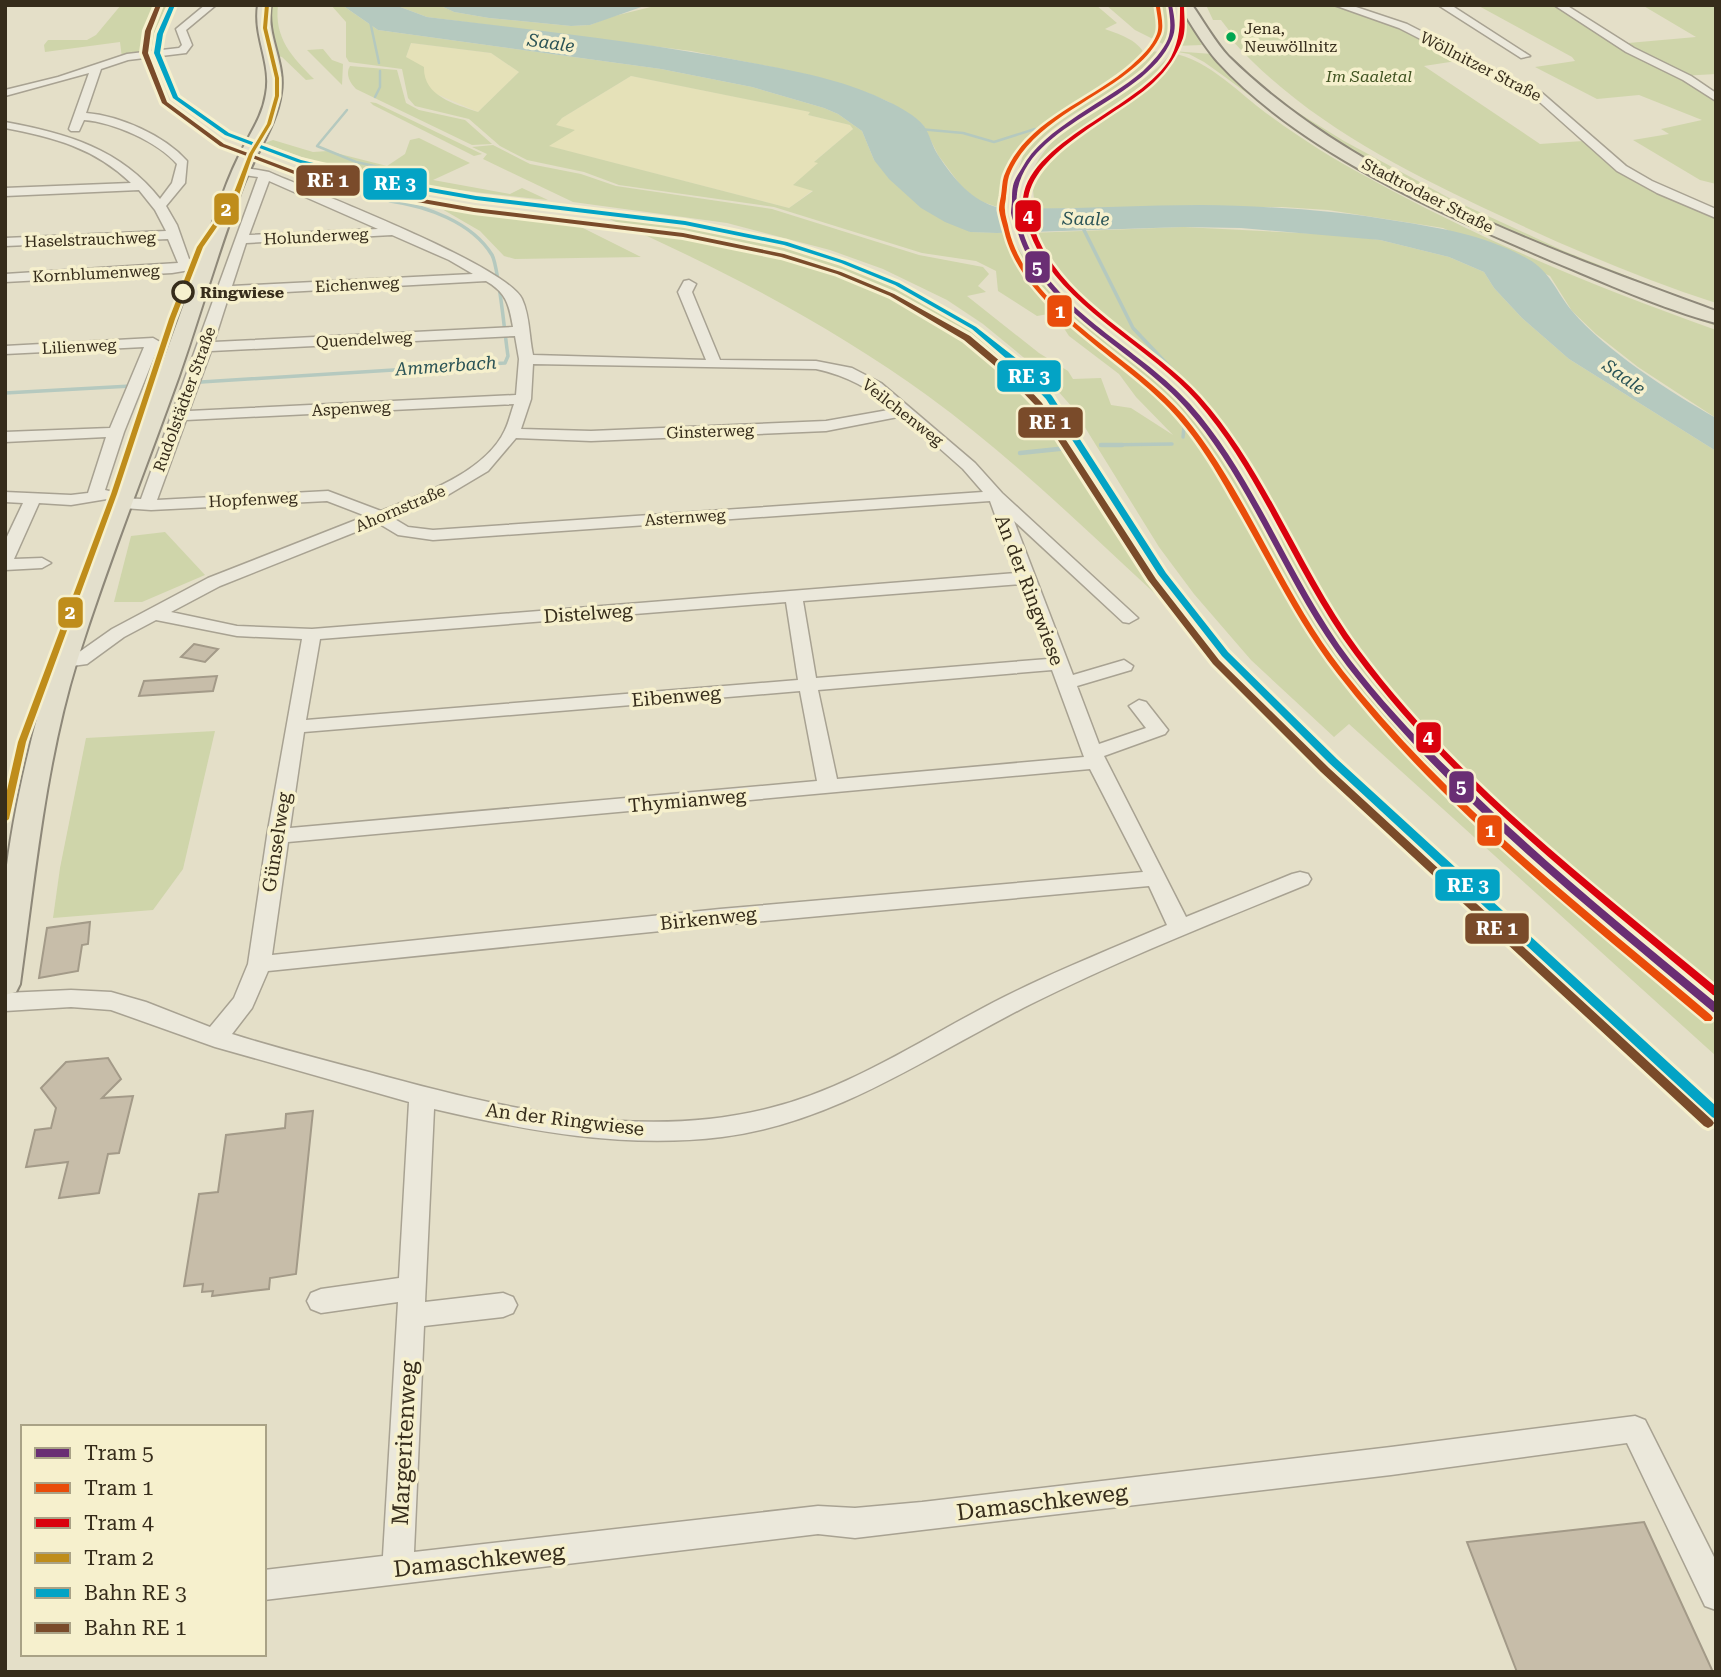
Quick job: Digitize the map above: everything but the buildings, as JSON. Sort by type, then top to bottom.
[{"type":"main road","name":"Rudolstädter Straße","points":[[5,984],[31,807],[49,716],[65,661],[138,502],[226,209],[241,171],[267,122],[274,93],[275,73],[263,29],[265,5]]},
{"type":"main road","name":"Stadtrodaer Straße","points":[[1185,5],[1215,50],[1249,83],[1297,120],[1358,159],[1440,203],[1528,244],[1716,317]]},
{"type":"main road","name":"Stadtrodaer Straße","points":[[1199,5],[1220,38],[1252,71],[1305,113],[1371,155],[1443,193],[1561,247],[1716,306]]},
{"type":"street","points":[[5,93],[141,55],[178,52],[187,47],[181,29],[211,5]]},
{"type":"street","name":"Wöllnitzer Straße","points":[[1339,5],[1402,26],[1538,94],[1555,105],[1600,152],[1625,172],[1716,214]]},
{"type":"street","points":[[1443,5],[1525,56]]},
{"type":"street","points":[[1559,5],[1630,50],[1688,78],[1716,98]]},
{"type":"street","points":[[68,139],[74,133],[96,68]]},
{"type":"street","points":[[80,116],[101,116],[117,122],[183,163],[181,178],[167,199],[158,206]]},
{"type":"street","points":[[5,125],[68,139],[94,151],[143,186],[174,235],[186,265]]},
{"type":"street","name":"Ahornstraße","points":[[65,661],[80,660],[118,633],[215,582],[440,493],[481,468],[512,433],[523,399],[527,359],[512,332],[515,299],[495,279],[454,257],[265,175],[241,171]]},
{"type":"street","name":"Rudolstädter Straße","points":[[138,502],[180,416],[250,211],[265,175]]},
{"type":"street","points":[[5,192],[143,186]]},
{"type":"street","name":"Holunderweg","points":[[242,239],[389,231]]},
{"type":"street","name":"Haselstrauchweg","points":[[5,242],[174,235]]},
{"type":"street","name":"Kornblumenweg","points":[[5,278],[173,270],[186,265],[208,265]]},
{"type":"street","name":"Eichenweg","points":[[224,291],[495,279]]},
{"type":"street","points":[[689,284],[685,292],[715,364]]},
{"type":"street","name":"Quendelweg","points":[[205,347],[512,332]]},
{"type":"street","name":"Lilienweg","points":[[5,350],[153,342],[116,432]]},
{"type":"street","name":"Veilchenweg","points":[[527,359],[816,365],[848,371],[876,386],[906,411],[1129,618]]},
{"type":"street","name":"Aspenweg","points":[[180,416],[523,399]]},
{"type":"street","name":"Ginsterweg","points":[[512,433],[591,436],[826,426],[906,411]]},
{"type":"street","points":[[5,437],[116,432],[93,498]]},
{"type":"street","name":"Hopfenweg","points":[[5,497],[93,498],[138,502],[328,496],[364,508],[379,518]]},
{"type":"street","name":"Asternweg","points":[[379,518],[404,531],[433,535],[996,496]]},
{"type":"street","name":"An der Ringwiese","points":[[996,496],[1024,578],[1095,757],[1180,928]]},
{"type":"street","points":[[5,560],[33,498]]},
{"type":"street","points":[[5,565],[42,562]]},
{"type":"street","name":"Distelweg","points":[[153,614],[237,631],[312,634],[1024,578]]},
{"type":"street","points":[[794,597],[808,686],[829,788]]},
{"type":"street","name":"Günselweg","points":[[215,1038],[244,1002],[259,964],[277,836],[312,634]]},
{"type":"street","name":"An der Ringwiese","points":[[1062,673],[1124,666]]},
{"type":"street","name":"Eibenweg","points":[[295,727],[808,686],[1062,673]]},
{"type":"street","points":[[1095,757],[1158,730],[1139,706]]},
{"type":"street","name":"Thymianweg","points":[[277,836],[829,788],[1095,757]]},
{"type":"street","name":"Birkenweg","points":[[259,964],[720,917],[1157,878]]},
{"type":"street","name":"An der Ringwiese","points":[[5,1002],[63,998],[113,1002],[215,1038],[422,1096],[519,1117],[614,1129],[705,1128],[767,1119],[819,1103],[865,1083],[1007,1006],[1180,928],[1300,879]]},
{"type":"street","name":"Margeritenweg","points":[[398,1569],[422,1096]]},
{"type":"street","points":[[321,1301],[412,1288]]},
{"type":"street","points":[[411,1316],[503,1305]]},
{"type":"street","name":"Damaschkeweg","points":[[266,1585],[818,1520],[855,1523],[1010,1506],[1636,1429],[1716,1595]]},
{"type":"shaded area","points":[[411,43],[491,53],[519,72],[478,112],[432,92],[406,57]]},
{"type":"shaded area","points":[[631,76],[811,112],[808,115],[850,125],[853,129],[815,161],[819,163],[794,184],[813,190],[789,208],[548,146],[574,130],[555,125],[562,118]]},
{"type":"green space","points":[[121,5],[167,5],[156,29],[151,54],[122,58],[120,42],[45,52],[44,45],[48,40],[87,40],[96,35]]},
{"type":"green space","points":[[271,5],[278,5],[277,17],[286,46],[314,79],[306,80],[282,57],[276,56],[268,21]]},
{"type":"green space","points":[[331,5],[342,5],[378,30],[661,69],[752,87],[824,108],[838,114],[862,131],[874,160],[970,232],[1009,233],[1030,268],[1033,261],[1078,310],[1187,405],[1237,476],[1303,598],[1347,662],[1407,733],[1560,875],[1716,1009],[1716,1056],[1349,724],[1334,737],[1251,660],[1194,594],[1159,547],[1073,408],[1040,371],[983,324],[947,300],[883,269],[830,250],[727,223],[573,202],[483,159],[487,154],[472,147],[493,145],[530,164],[581,174],[616,186],[772,209],[919,255],[983,267],[989,274],[978,286],[986,292],[967,296],[1039,353],[1068,371],[1073,379],[1101,378],[1111,405],[1131,408],[1173,435],[1136,397],[1119,374],[1069,336],[1054,313],[1037,316],[998,291],[996,271],[976,261],[922,253],[774,207],[619,185],[584,172],[527,160],[500,146],[469,119],[415,106],[408,98],[402,69],[349,62],[346,57],[346,22]],"holes":[[[411,43],[491,53],[519,72],[478,112],[450,102],[434,92],[425,77],[424,67],[406,57]],[[631,76],[810,112],[808,115],[850,125],[853,129],[814,162],[818,163],[793,185],[813,191],[789,208],[549,146],[575,130],[556,125],[562,118]]]},
{"type":"green space","points":[[395,5],[439,5],[454,12],[489,18],[571,26],[590,25],[610,17],[659,5],[1096,5],[1117,23],[1105,29],[1132,41],[1146,56],[1133,68],[1035,131],[1014,159],[1005,206],[1000,208],[977,200],[961,186],[938,155],[923,125],[889,102],[868,93],[787,70],[691,51],[427,17]]},
{"type":"green space","points":[[1106,5],[1167,5],[1170,25],[1165,45],[1135,30]]},
{"type":"green space","points":[[1178,5],[1202,45],[1175,46],[1182,23]]},
{"type":"green space","name":"Im Saaletal","points":[[1206,5],[1337,5],[1408,31],[1463,60],[1424,66],[1540,144],[1583,141],[1613,168],[1716,216],[1716,303],[1633,273],[1552,239],[1391,161],[1322,118],[1259,68],[1231,39],[1234,37],[1221,20],[1213,20]]},
{"type":"green space","points":[[1477,5],[1557,5],[1617,44],[1696,37],[1642,5],[1716,5],[1716,74],[1681,76],[1716,100],[1716,184],[1700,180],[1633,140],[1669,134],[1661,129],[1702,120],[1639,95],[1597,99],[1535,67],[1575,61],[1572,57]]},
{"type":"green space","points":[[323,49],[332,60],[343,64],[342,85],[307,50]]},
{"type":"green space","points":[[1150,51],[1160,52],[1135,76],[1075,113],[1047,134],[1033,149],[1016,178],[1024,152],[1046,126],[1054,126],[1048,124],[1128,75],[1150,56]]},
{"type":"green space","points":[[1172,51],[1212,54],[1395,183],[1716,319],[1716,326],[1516,247],[1419,200],[1309,138],[1204,62],[1189,54]]},
{"type":"green space","points":[[1171,53],[1186,57],[1212,71],[1307,142],[1409,200],[1538,261],[1716,330],[1716,418],[1638,367],[1596,334],[1572,311],[1550,276],[1443,228],[1328,210],[1282,207],[1035,209],[1033,190],[1038,176],[1031,175],[1042,154],[1076,123],[1155,70]]},
{"type":"green space","points":[[350,66],[397,70],[406,103],[419,110],[465,120],[492,144],[472,145],[356,89],[349,78]]},
{"type":"green space","points":[[1243,71],[1297,112],[1344,141],[1451,199],[1564,251],[1716,311],[1571,257],[1427,194],[1324,135]]},
{"type":"green space","points":[[370,102],[376,103],[482,154],[474,156]]},
{"type":"green space","points":[[419,138],[470,163],[433,180],[510,194],[522,188],[548,200],[440,188],[368,175],[333,167],[265,143],[273,140],[313,152],[328,151],[387,166],[405,154],[410,140]]},
{"type":"green space","points":[[449,207],[571,222],[641,257],[515,259],[504,256],[480,231],[442,209]]},
{"type":"green space","points":[[598,214],[715,232],[775,245],[835,263],[893,285],[946,313],[994,348],[1035,390],[1145,560],[1188,620],[1185,621],[1060,505],[995,449],[889,369],[768,296]]},
{"type":"green space","points":[[1183,227],[1341,235],[1380,240],[1449,257],[1484,272],[1494,288],[1522,318],[1569,359],[1716,451],[1716,998],[1448,765],[1389,703],[1336,636],[1304,588],[1264,496],[1234,446],[1196,402],[1105,324],[1062,282],[1044,259],[1030,233]]},
{"type":"green space","points":[[165,532],[205,575],[142,602],[114,602],[131,536]]},
{"type":"green space","points":[[215,731],[183,869],[153,910],[53,918],[60,868],[86,738]]},
{"type":"water","name":"Saale","points":[[342,5],[395,5],[427,17],[703,54],[835,81],[872,94],[912,115],[924,126],[938,155],[957,180],[980,200],[1000,208],[1201,205],[1324,211],[1431,227],[1497,244],[1536,264],[1548,276],[1572,311],[1620,356],[1716,418],[1716,451],[1569,359],[1522,318],[1494,288],[1484,272],[1449,257],[1380,240],[1241,228],[970,232],[921,208],[889,179],[874,160],[862,131],[838,114],[824,108],[752,87],[661,69],[378,30]]},
{"type":"water","points":[[439,5],[647,5],[590,25],[571,26],[489,18],[454,12]]},
{"type":"pier","points":[[1006,205],[1024,205],[1029,236],[1012,237]]},
{"type":"waterway","name":"Ammerbach","points":[[370,21],[379,63]]},
{"type":"waterway","name":"Ammerbach","points":[[375,97],[380,87],[380,71]]},
{"type":"waterway","name":"Ammerbach","points":[[347,110],[317,146],[356,162],[415,175],[422,181],[399,196]]},
{"type":"waterway","points":[[919,129],[963,133],[994,142],[1035,129]]},
{"type":"waterway","name":"Ammerbach","points":[[201,382],[505,363],[508,356],[492,255],[473,233],[447,218],[418,207],[390,201]]},
{"type":"waterway","name":"Saale","points":[[1082,226],[1133,328],[1182,380]]},
{"type":"waterway","name":"Ammerbach","points":[[5,393],[131,386]]},
{"type":"waterway","points":[[1167,399],[1184,427],[1183,437]]},
{"type":"waterway","points":[[1122,445],[1101,445],[1172,444]]},
{"type":"waterway","points":[[1020,453],[1068,448]]},
{"type":"tram line","name":"2","points":[[5,819],[22,742],[114,494],[172,319],[200,247],[236,195],[251,154],[269,124],[277,96],[277,78],[265,28],[267,5]]},
{"type":"tram line","name":"5","points":[[1170,5],[1171,35],[1156,61],[1133,82],[1050,138],[1029,160],[1015,184],[1014,213],[1024,245],[1041,273],[1062,297],[1165,383],[1212,436],[1328,634],[1390,713],[1433,759],[1524,846],[1716,1009]]},
{"type":"tram line","name":"4","points":[[1182,5],[1182,35],[1172,60],[1154,81],[1057,151],[1035,175],[1026,199],[1034,238],[1050,265],[1072,290],[1177,378],[1221,428],[1336,622],[1395,701],[1437,747],[1527,833],[1716,993]]},
{"type":"tram line","name":"1","points":[[1158,7],[1160,31],[1145,56],[1123,75],[1042,129],[1020,151],[1005,178],[1002,210],[1010,243],[1025,273],[1048,300],[1132,370],[1181,417],[1224,479],[1318,642],[1380,721],[1515,854],[1708,1018]]},
{"type":"tram line","points":[[5,805],[11,791]]},
{"type":"transit line","points":[[159,5],[148,31],[145,53],[165,103],[222,145],[296,173],[383,194],[474,210],[683,235],[782,255],[839,273],[892,295],[967,338],[1010,374],[1039,405],[1152,580],[1216,662],[1325,770],[1708,1123]]},
{"type":"transit line","points":[[173,5],[160,34],[157,53],[176,98],[227,134],[299,161],[385,182],[476,198],[685,223],[785,243],[897,284],[974,328],[1019,365],[1049,398],[1162,574],[1225,654],[1333,761],[1716,1114]]},
{"type":"place","name":"Jena, Neuwöllnitz","points":[[1231,37]]},
{"type":"place","name":"Ringwiese","points":[[183,292]]}]
